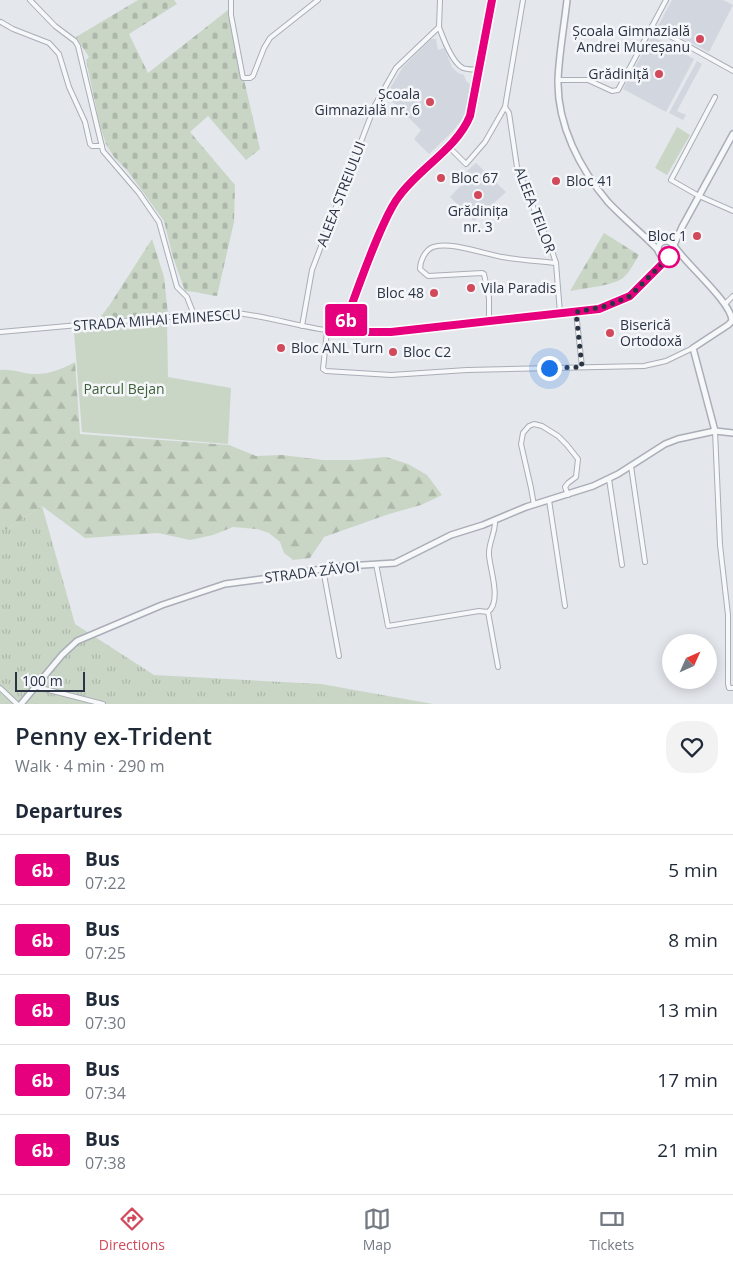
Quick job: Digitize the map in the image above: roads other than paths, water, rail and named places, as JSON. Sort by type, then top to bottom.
[{"type":"street","points":[[30,0],[55,26],[75,41],[78,46],[103,151],[139,193],[159,222],[177,287],[187,297],[194,315]]},
{"type":"street","points":[[231,0],[231,15],[243,78],[253,76],[270,38],[318,0]]},
{"type":"street","points":[[440,0],[439,27],[443,39],[457,63],[465,68],[479,70]]},
{"type":"street","points":[[342,332],[375,244],[392,207],[408,186],[467,124],[492,0]]},
{"type":"street","name":"ALEEA TEILOR","points":[[448,146],[466,164],[485,142],[505,107],[523,0]]},
{"type":"street","points":[[567,0],[558,80],[559,97],[570,139],[597,188],[610,203],[646,237],[662,256],[670,256],[685,262]]},
{"type":"street","points":[[558,80],[588,80],[612,91],[618,90],[666,0]]},
{"type":"street","points":[[1,22],[13,29],[49,43],[60,54],[69,87],[85,122],[90,144],[92,146],[102,146]]},
{"type":"street","points":[[652,26],[733,71]]},
{"type":"street","name":"ALEEA STREIULUI","points":[[302,326],[312,270],[375,105],[396,68],[439,27]]},
{"type":"street","points":[[715,97],[671,180],[699,196],[733,211]]},
{"type":"street","name":"ALEEA TEILOR","points":[[505,107],[508,113],[517,166],[556,263],[560,313]]},
{"type":"street","points":[[670,256],[680,231],[733,134]]},
{"type":"street","points":[[657,269],[658,245],[680,231]]},
{"type":"street","points":[[327,331],[323,368],[329,372],[391,375],[467,370],[644,366],[666,361],[693,348],[732,321],[732,314],[725,304],[685,262],[671,242],[646,237]]},
{"type":"street","points":[[489,320],[489,298],[484,274],[428,276],[420,269],[422,259],[428,250],[437,246],[451,246],[502,257],[556,263]]},
{"type":"street","name":"STRADA MIHAI EMINESCU","points":[[0,332],[225,312],[243,313],[327,331],[391,332],[576,312],[599,309],[621,301],[638,290],[670,256]]},
{"type":"street","points":[[725,304],[733,296]]},
{"type":"street","points":[[576,312],[582,367]]},
{"type":"street","points":[[693,348],[715,431],[720,545],[728,615],[728,684],[729,688],[733,688]]},
{"type":"street","points":[[534,505],[521,444],[524,430],[531,425],[539,425],[553,432],[577,458],[577,475],[565,487],[568,495]]},
{"type":"street","name":"STRADA ZĂVOI","points":[[21,704],[62,655],[77,641],[162,605],[225,584],[344,566],[395,563],[437,541],[609,479],[665,444],[678,439],[715,431],[733,433]]},
{"type":"street","points":[[631,466],[645,562]]},
{"type":"street","points":[[609,479],[622,566]]},
{"type":"street","points":[[549,500],[565,606]]},
{"type":"street","points":[[376,564],[388,626],[466,613],[488,612],[492,608],[495,593],[489,554],[495,520]]},
{"type":"street","points":[[323,569],[339,656]]},
{"type":"street","points":[[488,612],[498,667]]},
{"type":"street","points":[[37,687],[103,704]]},
{"type":"street","points":[[0,688],[17,704]]},
{"type":"place","name":"Școala Gimnazială Andrei Mureșanu","points":[[700,39]]},
{"type":"place","name":"Grădiniță","points":[[659,74]]},
{"type":"place","name":"Școala Gimnazială nr. 6","points":[[430,102]]},
{"type":"place","name":"Bloc 67","points":[[441,178]]},
{"type":"place","name":"Bloc 41","points":[[556,181]]},
{"type":"place","name":"Grădinița nr. 3","points":[[478,195]]},
{"type":"place","name":"Bloc 1","points":[[697,236]]},
{"type":"place","name":"Vila Paradis","points":[[471,288]]},
{"type":"place","name":"Bloc 48","points":[[434,293]]},
{"type":"place","name":"Biserică Ortodoxă","points":[[610,333]]},
{"type":"place","name":"Bloc ANL Turn","points":[[281,348]]},
{"type":"place","name":"Bloc C2","points":[[393,352]]},
{"type":"park label","name":"Parcul Bejan","points":[[124,389]]}]
